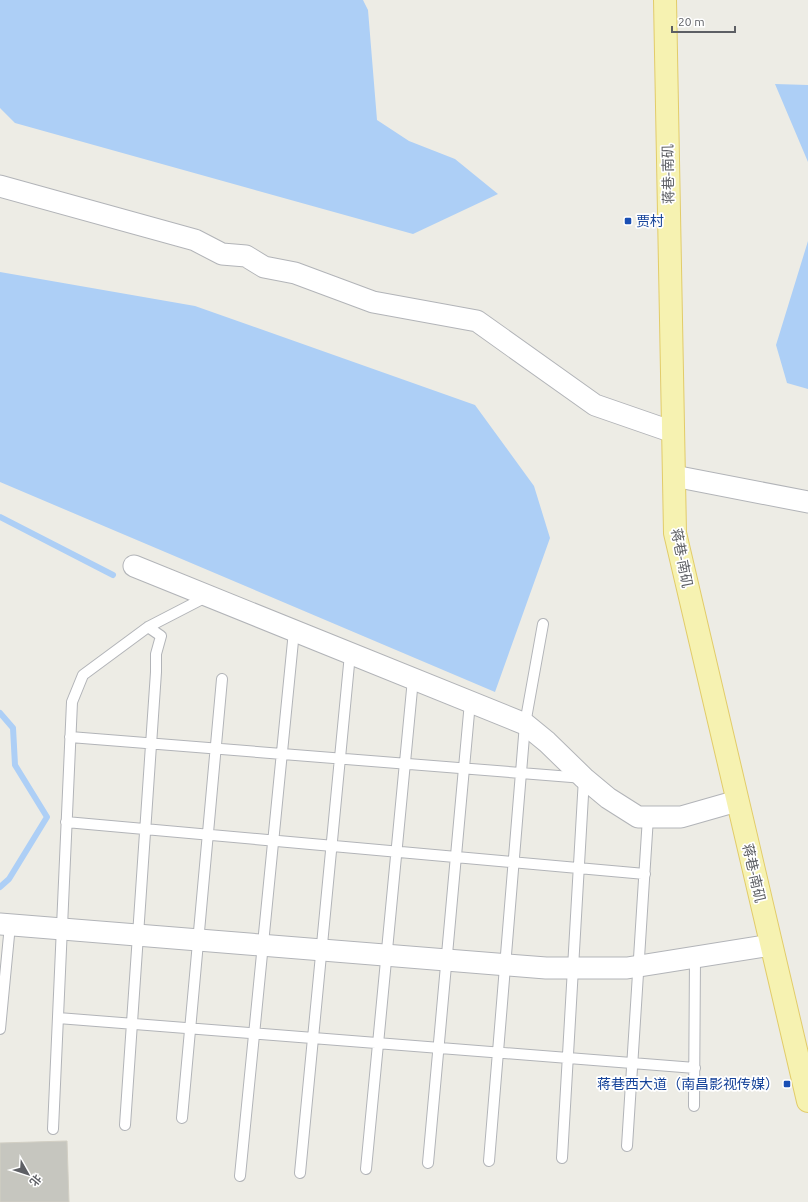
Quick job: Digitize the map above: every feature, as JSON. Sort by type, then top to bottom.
[{"type":"main road","name":"蒋巷-南矶","points":[[665,0],[675,532],[808,1101]]},
{"type":"street","points":[[0,186],[195,240],[222,254],[246,256],[264,267],[295,273],[373,302],[477,321],[595,405],[673,432]]},
{"type":"street","points":[[674,476],[808,502]]},
{"type":"street","points":[[134,566],[525,724],[547,742],[584,778],[608,798],[638,817],[681,817],[737,800]]},
{"type":"street","points":[[5,924],[546,968],[627,968],[771,946]]},
{"type":"lane","points":[[53,1129],[72,702],[83,675],[148,627],[208,596]]},
{"type":"lane","points":[[489,1161],[525,724],[543,624]]},
{"type":"lane","points":[[125,1125],[156,654],[161,636],[148,627]]},
{"type":"lane","points":[[240,1176],[294,631]]},
{"type":"lane","points":[[300,1173],[350,654]]},
{"type":"lane","points":[[182,1118],[222,679]]},
{"type":"lane","points":[[366,1169],[413,679]]},
{"type":"lane","points":[[428,1163],[470,702]]},
{"type":"lane","points":[[70,737],[584,778],[562,1158]]},
{"type":"lane","points":[[628,1146],[648,817]]},
{"type":"lane","points":[[66,822],[645,874]]},
{"type":"lane","points":[[0,1029],[5,924]]},
{"type":"lane","points":[[694,1106],[695,958]]},
{"type":"lane","points":[[58,1018],[694,1068]]},
{"type":"water","points":[[0,0],[363,0],[368,10],[377,120],[409,141],[455,159],[498,194],[413,234],[15,123],[0,108]]},
{"type":"water","points":[[775,84],[808,85],[808,162]]},
{"type":"water","points":[[808,241],[808,389],[787,383],[776,345]]},
{"type":"water","points":[[0,272],[195,306],[475,405],[534,486],[550,538],[495,692],[0,482]]},
{"type":"building","points":[[67,1141],[69,1202],[0,1202],[0,1143]]},
{"type":"waterway","points":[[0,517],[113,575]]},
{"type":"waterway","points":[[0,713],[13,728],[15,765],[47,817],[9,879],[0,887]]},
{"type":"place","name":"贾村","points":[[628,221]]},
{"type":"place","name":"蒋巷西大道（南昌影视传媒）","points":[[787,1084]]}]
